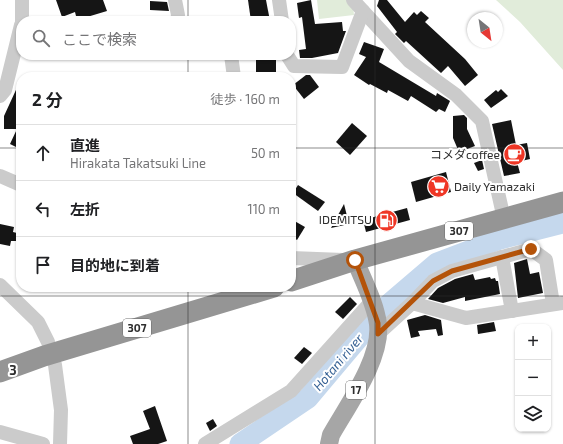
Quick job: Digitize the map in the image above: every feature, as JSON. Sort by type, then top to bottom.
[{"type":"highway","name":"307","points":[[296,279],[355,260],[563,202]]},
{"type":"highway","name":"307","points":[[0,372],[44,356],[245,292]]},
{"type":"main road","name":"17","points":[[329,444],[331,435],[370,367],[378,334],[378,323],[355,260]]},
{"type":"street","points":[[22,0],[22,16]]},
{"type":"street","points":[[175,0],[178,16]]},
{"type":"street","points":[[279,0],[281,16]]},
{"type":"street","points":[[354,0],[409,61],[456,95],[482,121],[504,219]]},
{"type":"street","points":[[290,60],[294,66],[342,67],[363,11]]},
{"type":"street","points":[[0,96],[5,90],[16,55]]},
{"type":"street","points":[[232,60],[233,72]]},
{"type":"street","points":[[0,176],[16,183]]},
{"type":"street","points":[[378,334],[412,303],[433,281],[452,271],[531,249],[546,260],[558,303],[466,318],[412,303]]},
{"type":"street","points":[[502,257],[512,311]]},
{"type":"street","points":[[296,258],[355,260]]},
{"type":"street","points":[[0,285],[38,322],[48,342]]},
{"type":"street","points":[[206,444],[214,441],[291,391],[371,302]]},
{"type":"street","points":[[56,365],[61,410],[60,444]]},
{"type":"street","points":[[0,432],[43,444]]},
{"type":"green space","points":[[317,0],[348,0],[353,5],[354,15],[319,19]]},
{"type":"green space","points":[[496,0],[563,0],[563,70],[520,22]]},
{"type":"building","points":[[56,0],[103,0],[107,11],[90,16],[76,16],[75,12],[62,16]]},
{"type":"building","points":[[248,0],[266,0],[269,16],[250,16]]},
{"type":"building","points":[[311,0],[315,24],[342,22],[343,31],[346,31],[338,53],[312,58],[300,58],[299,50],[306,49],[302,17],[299,18],[297,3]]},
{"type":"building","points":[[379,0],[387,0],[405,22],[414,12],[417,15],[421,11],[429,18],[425,22],[465,59],[478,75],[465,86],[448,66],[441,73],[406,41],[404,43],[395,34],[397,32],[377,6]]},
{"type":"building","points":[[150,1],[167,2],[169,11],[150,10]]},
{"type":"building","points":[[364,42],[384,49],[379,62],[436,96],[437,93],[450,101],[445,112],[439,109],[436,112],[411,96],[408,101],[388,90],[387,93],[370,84],[369,85],[354,75],[366,57],[359,54]]},
{"type":"building","points":[[256,60],[276,60],[276,72],[256,72]]},
{"type":"building","points":[[306,75],[310,75],[319,87],[304,99],[296,89],[296,83]]},
{"type":"building","points":[[501,89],[508,96],[491,108],[484,100],[496,90],[498,92]]},
{"type":"building","points":[[16,90],[16,129],[4,129],[4,116]]},
{"type":"building","points":[[464,115],[467,118],[467,129],[475,146],[459,152],[453,138],[453,116]]},
{"type":"building","points":[[511,120],[516,145],[527,143],[530,159],[517,162],[520,173],[504,176],[492,124]]},
{"type":"building","points":[[352,123],[367,136],[350,155],[336,142]]},
{"type":"building","points":[[16,131],[16,147],[10,144]]},
{"type":"building","points":[[482,160],[484,169],[478,171],[474,163]]},
{"type":"building","points":[[446,172],[451,192],[416,202],[411,182]]},
{"type":"building","points":[[298,185],[325,202],[318,211],[296,195],[296,188]]},
{"type":"building","points":[[344,204],[349,224],[331,228]]},
{"type":"building","points":[[407,208],[410,220],[366,232],[363,220]]},
{"type":"building","points":[[296,222],[305,227],[297,240],[296,239]]},
{"type":"building","points":[[0,224],[14,227],[13,232],[16,233],[16,241],[11,241],[10,246],[0,244]]},
{"type":"building","points":[[527,259],[530,274],[539,272],[543,293],[518,298],[514,263]]},
{"type":"building","points":[[473,274],[475,280],[490,277],[491,279],[495,278],[496,281],[498,281],[500,294],[465,301],[465,297],[443,303],[428,299],[438,288],[455,279]]},
{"type":"building","points":[[350,297],[357,304],[343,319],[335,312]]},
{"type":"building","points":[[425,315],[441,320],[443,335],[438,336],[436,329],[418,331],[420,336],[411,338],[407,320]]},
{"type":"building","points":[[494,322],[496,331],[478,334],[477,325]]},
{"type":"building","points":[[304,347],[312,353],[302,364],[294,358]]},
{"type":"building","points":[[155,406],[167,441],[158,444],[133,444],[130,436],[150,429],[143,411]]},
{"type":"building","points":[[213,419],[217,426],[210,431],[206,423]]},
{"type":"waterway","name":"Hotani river","points":[[240,444],[308,398],[382,310],[437,263],[500,239],[563,223]]},
{"type":"place","name":"コメダcoffee","points":[[515,155]]},
{"type":"place","name":"Daily Yamazaki","points":[[438,187]]},
{"type":"place","name":"IDEMITSU","points":[[387,220]]},
{"type":"route","points":[[355,260],[378,323],[378,334],[412,303],[433,281],[452,271],[531,249]]}]
